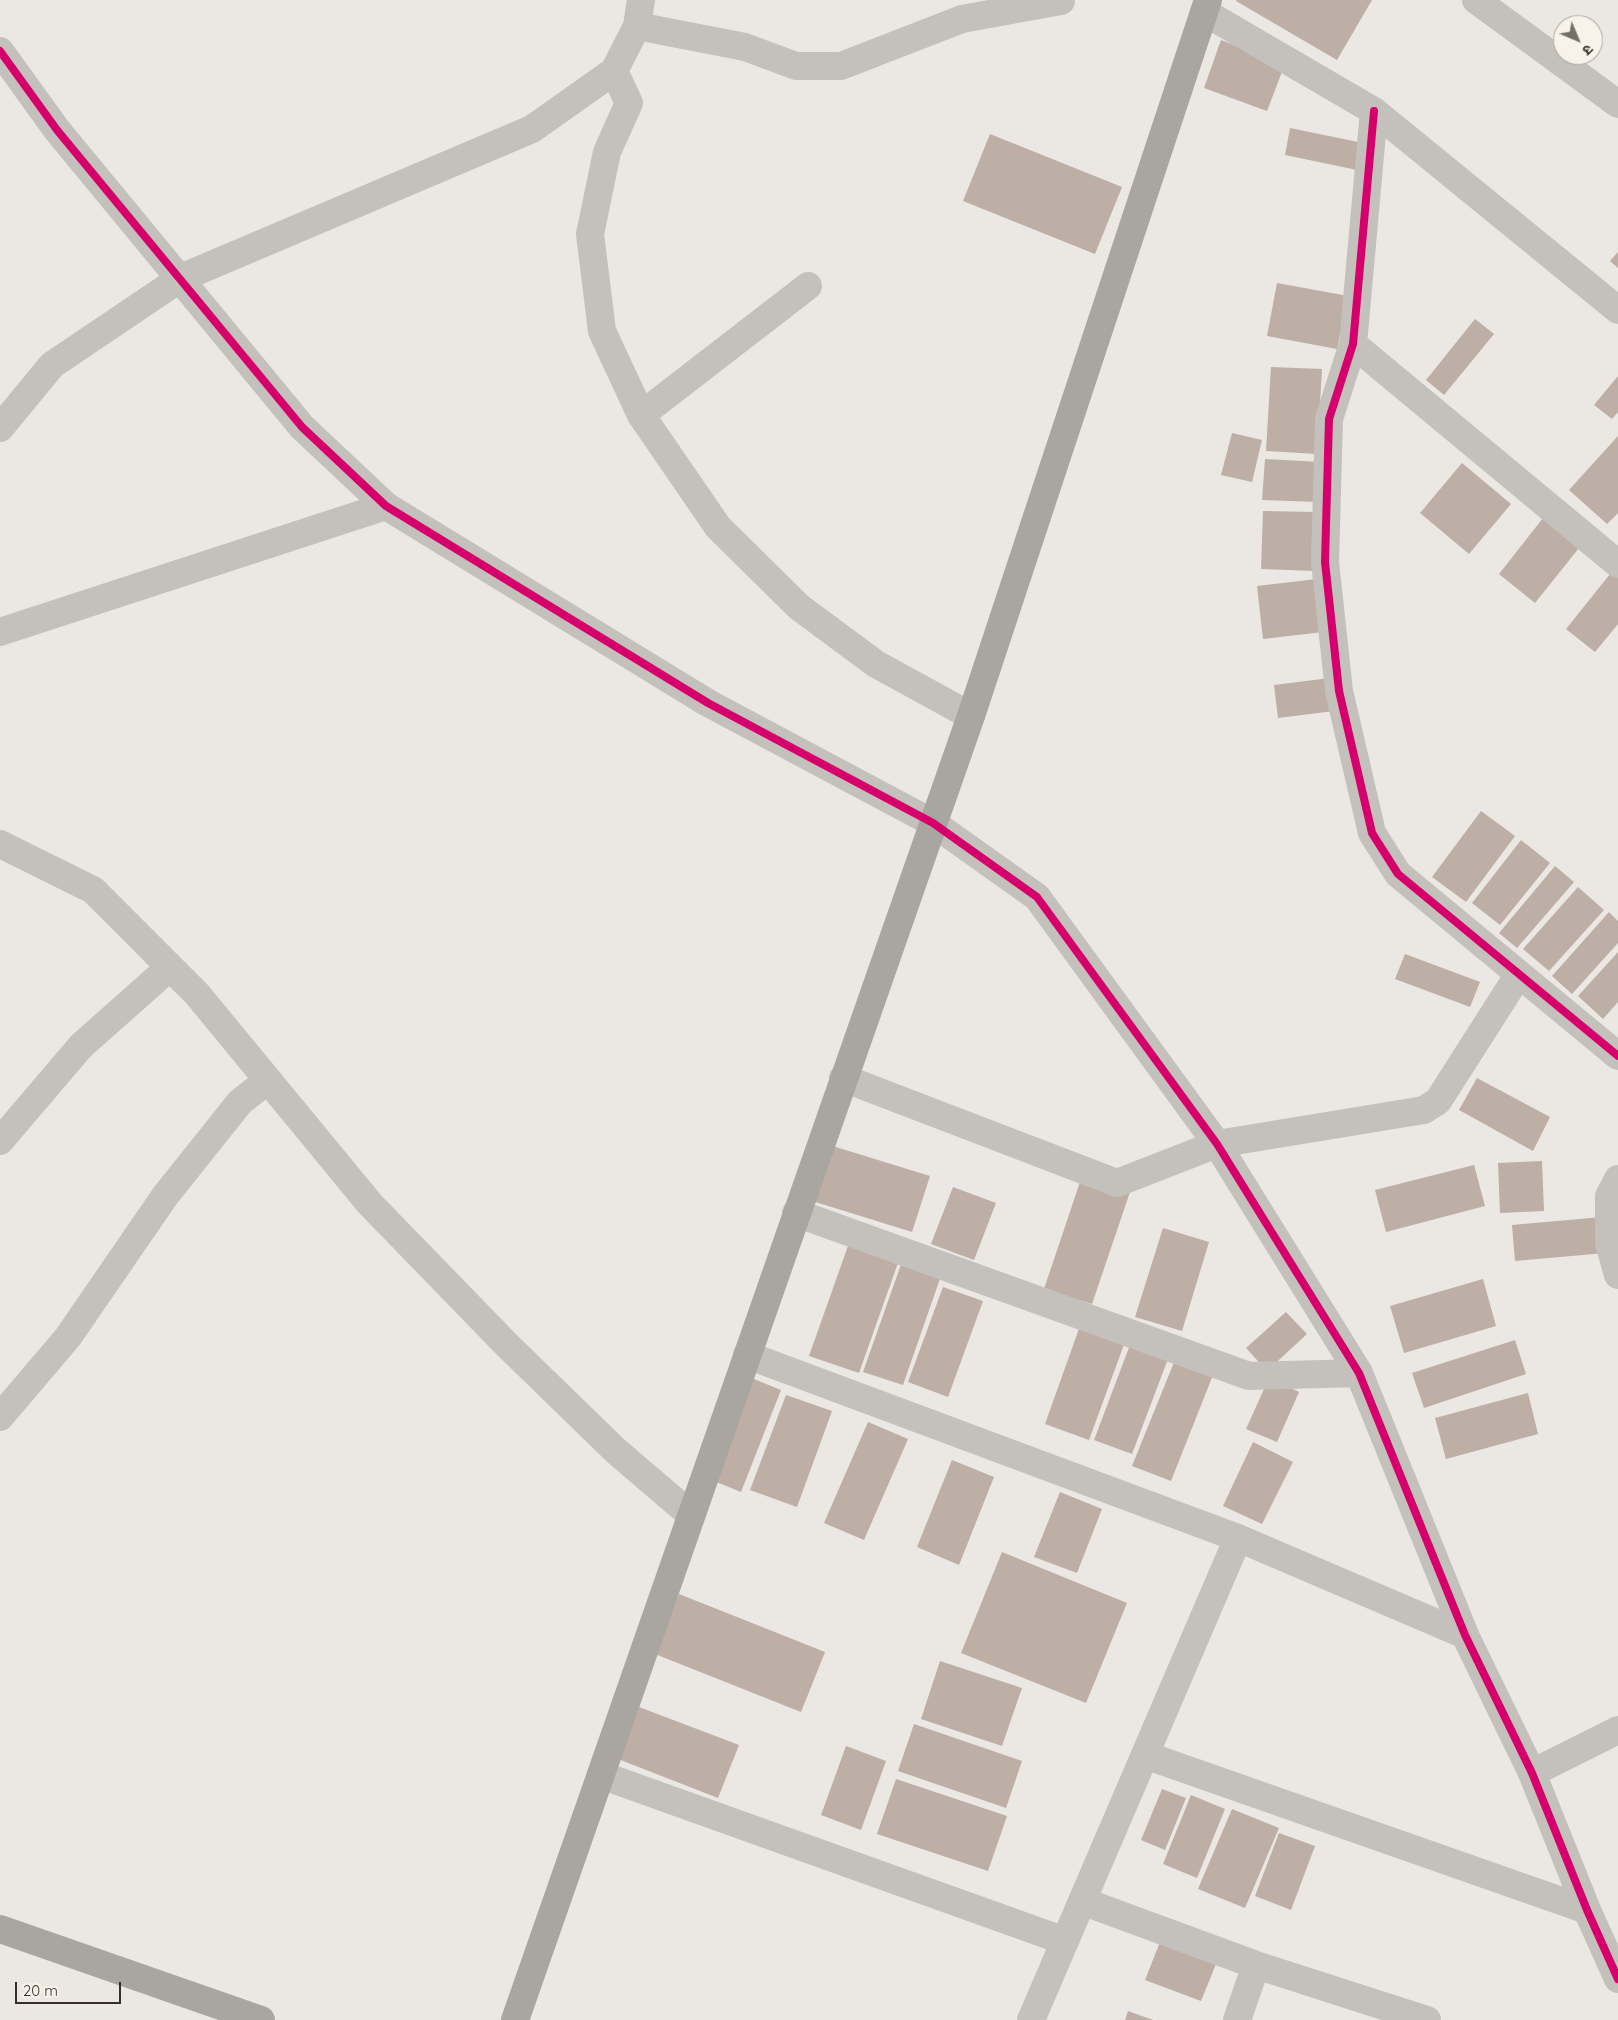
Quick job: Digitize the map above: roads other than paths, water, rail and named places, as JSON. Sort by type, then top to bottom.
[{"type":"main road","points":[[515,2020],[971,716],[1206,6]]},
{"type":"main road","points":[[0,1929],[261,2020]]},
{"type":"street","points":[[0,428],[52,365],[181,278],[532,129],[614,71],[637,26],[641,0]]},
{"type":"street","points":[[1476,0],[1618,104]]},
{"type":"street","points":[[637,26],[745,47],[796,66],[841,66],[962,18],[1062,1]]},
{"type":"street","points":[[1206,6],[1374,111],[1618,310]]},
{"type":"street","points":[[0,51],[57,130],[302,427],[386,506],[708,703],[933,823],[1037,897],[1217,1144],[1359,1372],[1465,1635],[1532,1773],[1618,1979]]},
{"type":"street","points":[[614,71],[629,103],[607,152],[590,234],[602,331],[641,415],[718,527],[799,607],[876,664],[971,716]]},
{"type":"street","points":[[1374,111],[1353,344],[1330,419],[1325,562],[1339,691],[1372,833],[1398,874],[1618,1056]]},
{"type":"street","points":[[641,415],[808,286]]},
{"type":"street","points":[[1353,344],[1618,564]]},
{"type":"street","points":[[0,632],[386,506]]},
{"type":"street","points":[[0,844],[92,890],[197,994],[370,1204],[506,1344],[616,1451],[691,1515]]},
{"type":"street","points":[[0,1141],[81,1046],[170,967]]},
{"type":"street","points":[[843,1078],[1117,1182],[1217,1144],[1424,1110],[1438,1101],[1519,974]]},
{"type":"street","points":[[0,1417],[68,1337],[171,1189],[240,1102],[268,1080]]},
{"type":"street","points":[[1618,1179],[1609,1196],[1609,1243],[1618,1275]]},
{"type":"street","points":[[796,1213],[1249,1376],[1359,1372]]},
{"type":"street","points":[[747,1355],[1238,1538],[1465,1635]]},
{"type":"street","points":[[1031,2020],[1238,1538]]},
{"type":"street","points":[[1532,1773],[1618,1730]]},
{"type":"street","points":[[1144,1755],[1588,1910]]},
{"type":"street","points":[[601,1775],[1065,1941]]},
{"type":"street","points":[[1082,1901],[1256,1965],[1427,2020]]},
{"type":"street","points":[[1237,2020],[1256,1965]]}]
